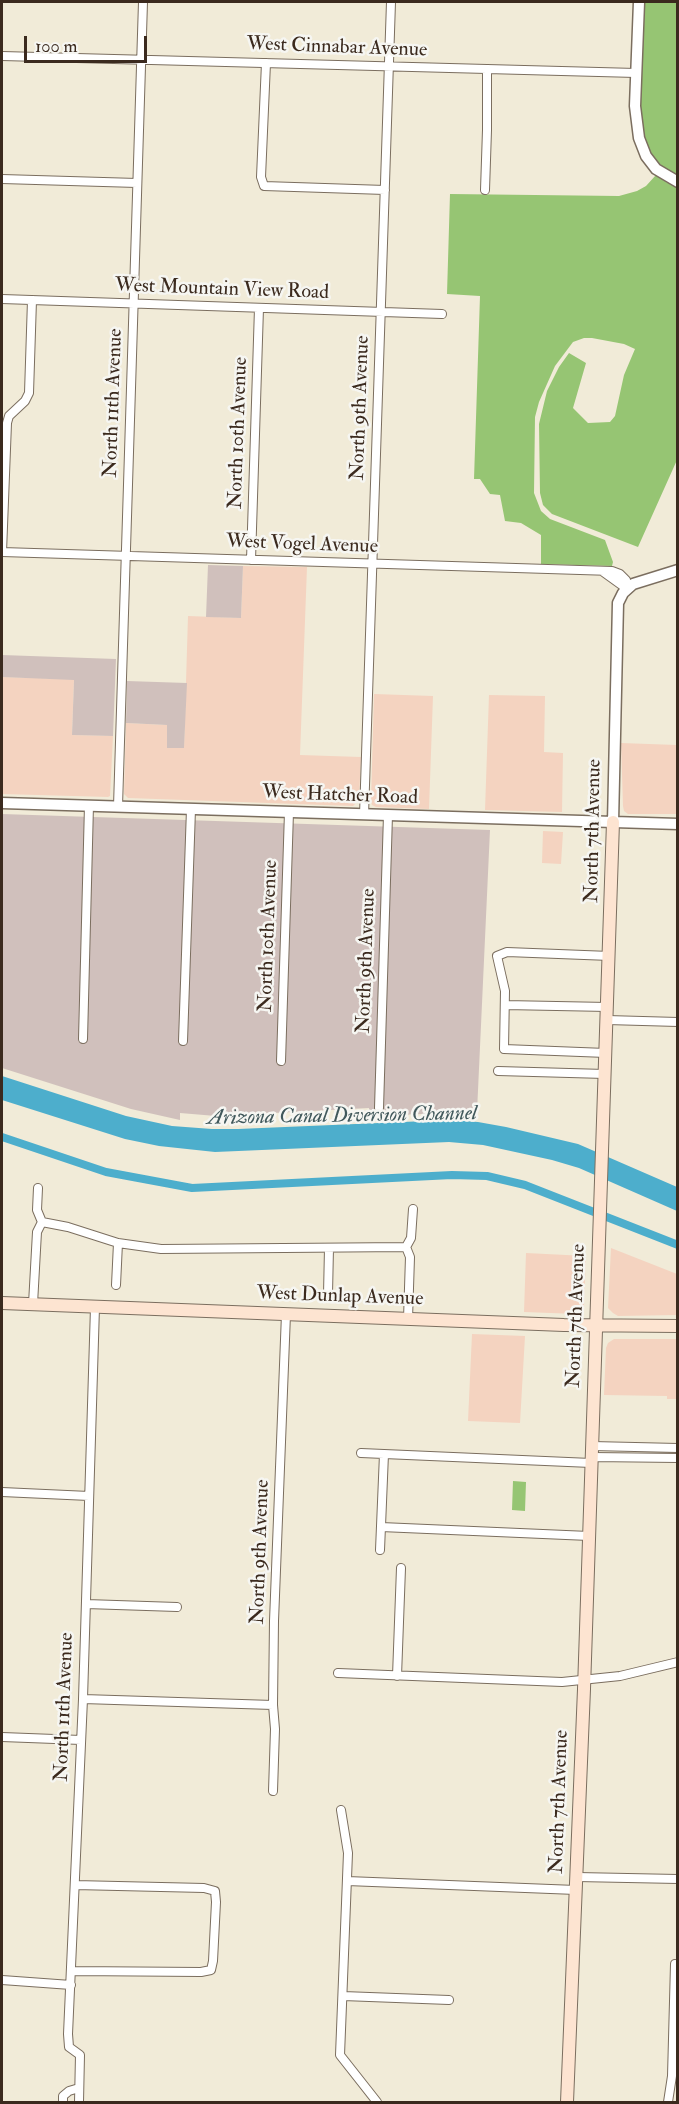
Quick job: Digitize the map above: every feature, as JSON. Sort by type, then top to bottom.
[{"type":"main road","name":"North 7th Avenue","points":[[567,2103],[614,822]]},
{"type":"main road","name":"West Dunlap Avenue","points":[[2,1303],[408,1319],[678,1326]]},
{"type":"street","name":"North 11th Avenue","points":[[118,806],[143,2]]},
{"type":"street","name":"North 9th Avenue","points":[[364,814],[391,2]]},
{"type":"street","points":[[639,2],[636,119],[642,147],[656,169],[678,182]]},
{"type":"street","name":"West Cinnabar Avenue","points":[[2,56],[636,73]]},
{"type":"street","points":[[266,63],[261,177],[264,186],[385,190]]},
{"type":"street","points":[[485,190],[487,69]]},
{"type":"street","points":[[2,179],[137,183]]},
{"type":"street","name":"West Mountain View Road","points":[[2,299],[442,314]]},
{"type":"street","points":[[2,552],[7,423],[9,416],[25,401],[29,393],[32,300]]},
{"type":"street","name":"North 10th Avenue","points":[[251,560],[259,308]]},
{"type":"street","name":"West Vogel Avenue","points":[[2,552],[602,571],[627,589]]},
{"type":"street","points":[[627,589],[633,584],[678,570]]},
{"type":"street","name":"North 7th Avenue","points":[[614,822],[618,611],[620,597],[627,589]]},
{"type":"street","name":"West Hatcher Road","points":[[2,803],[678,824]]},
{"type":"street","points":[[82,1039],[89,806]]},
{"type":"street","points":[[183,1041],[190,809]]},
{"type":"street","name":"North 10th Avenue","points":[[281,1061],[289,812]]},
{"type":"street","name":"North 9th Avenue","points":[[380,1108],[388,815]]},
{"type":"street","points":[[606,1053],[504,1049],[505,1005],[497,956],[507,952],[610,956]]},
{"type":"street","points":[[505,1005],[608,1006]]},
{"type":"street","points":[[607,1020],[678,1022]]},
{"type":"street","points":[[498,1071],[605,1074]]},
{"type":"street","points":[[33,1304],[37,1232],[42,1222],[38,1210],[38,1188]]},
{"type":"street","points":[[406,1247],[411,1238],[413,1209]]},
{"type":"street","points":[[42,1222],[68,1227],[118,1243],[176,1250],[406,1247]]},
{"type":"street","points":[[116,1285],[118,1243]]},
{"type":"street","points":[[406,1247],[410,1257],[408,1319]]},
{"type":"street","points":[[328,1294],[329,1248]]},
{"type":"street","name":"North 11th Avenue","points":[[79,2103],[80,2055],[69,2047],[69,2041],[83,1699],[95,1307]]},
{"type":"street","name":"North 9th Avenue","points":[[273,1791],[275,1729],[273,1705],[286,1314]]},
{"type":"street","points":[[592,1455],[678,1448]]},
{"type":"street","points":[[361,1453],[678,1458]]},
{"type":"street","points":[[380,1550],[384,1454]]},
{"type":"street","points":[[2,1492],[89,1496]]},
{"type":"street","points":[[381,1527],[589,1536]]},
{"type":"street","points":[[397,1676],[401,1568]]},
{"type":"street","points":[[86,1604],[177,1607]]},
{"type":"street","points":[[338,1673],[562,1682],[620,1676],[678,1662]]},
{"type":"street","points":[[83,1699],[273,1705]]},
{"type":"street","points":[[2,1737],[81,1740]]},
{"type":"street","points":[[341,1810],[348,1853],[340,2055],[377,2103]]},
{"type":"street","points":[[576,1877],[678,1879]]},
{"type":"street","points":[[347,1881],[576,1890]]},
{"type":"street","points":[[72,1971],[211,1971],[216,1902],[214,1891],[204,1888],[75,1885]]},
{"type":"street","points":[[668,2103],[675,2076],[675,1964]]},
{"type":"street","points":[[2,1980],[71,1985]]},
{"type":"street","points":[[343,1996],[448,2000]]},
{"type":"street","points":[[63,2103],[63,2096],[69,2091],[80,2088]]},
{"type":"shaded area","points":[[208,565],[243,566],[241,618],[206,617]]},
{"type":"shaded area","points":[[243,566],[307,567],[300,755],[361,757],[359,800],[353,806],[128,798],[124,794],[126,723],[167,725],[184,748],[188,616],[241,618]]},
{"type":"shaded area","points":[[2,655],[116,659],[113,736],[72,735],[74,680],[2,677]]},
{"type":"shaded area","points":[[2,677],[74,679],[72,735],[113,736],[110,796],[2,794]]},
{"type":"shaded area","points":[[127,681],[187,683],[184,748],[167,748],[167,725],[126,723]]},
{"type":"shaded area","points":[[374,694],[433,696],[429,809],[372,805]]},
{"type":"shaded area","points":[[489,695],[545,696],[544,752],[563,753],[562,812],[485,810]]},
{"type":"shaded area","points":[[621,743],[677,745],[677,814],[628,814],[624,811]]},
{"type":"shaded area","points":[[2,814],[490,830],[477,1112],[369,1116],[369,1108],[216,1116],[180,1113],[180,1120],[131,1109],[2,1068]]},
{"type":"shaded area","points":[[543,831],[563,832],[561,864],[542,863]]},
{"type":"shaded area","points":[[611,1248],[677,1274],[677,1315],[618,1316],[608,1308]]},
{"type":"shaded area","points":[[526,1253],[586,1256],[582,1312],[577,1314],[524,1312]]},
{"type":"shaded area","points":[[472,1334],[525,1336],[520,1423],[468,1421]]},
{"type":"shaded area","points":[[614,1339],[677,1339],[677,1399],[667,1399],[667,1396],[604,1395],[606,1348],[608,1343]]},
{"type":"green space","points":[[645,2],[677,2],[677,177],[654,160],[647,148],[641,127],[640,85]]},
{"type":"green space","points":[[656,175],[677,187],[677,460],[638,547],[552,514],[543,505],[540,493],[539,424],[547,391],[559,367],[569,353],[586,363],[573,408],[588,423],[610,422],[615,416],[624,375],[635,349],[624,344],[592,338],[573,342],[555,366],[535,417],[534,493],[541,511],[550,519],[605,540],[613,562],[612,566],[541,564],[541,535],[521,523],[505,521],[500,495],[490,494],[480,479],[474,479],[480,296],[447,294],[450,194],[619,196],[646,186]]},
{"type":"green space","points":[[513,1481],[526,1482],[525,1511],[512,1510]]},
{"type":"water","points":[[2,1076],[126,1116],[172,1126],[238,1129],[450,1120],[506,1127],[578,1144],[677,1187],[677,1211],[579,1168],[483,1145],[449,1142],[215,1152],[159,1146],[125,1139],[2,1100]]},
{"type":"waterway","points":[[2,1137],[106,1172],[192,1188],[452,1175],[487,1176],[525,1185],[678,1245]]},
{"type":"water label","name":"Arizona Canal Diversion Channel","points":[[342,1117]]}]
